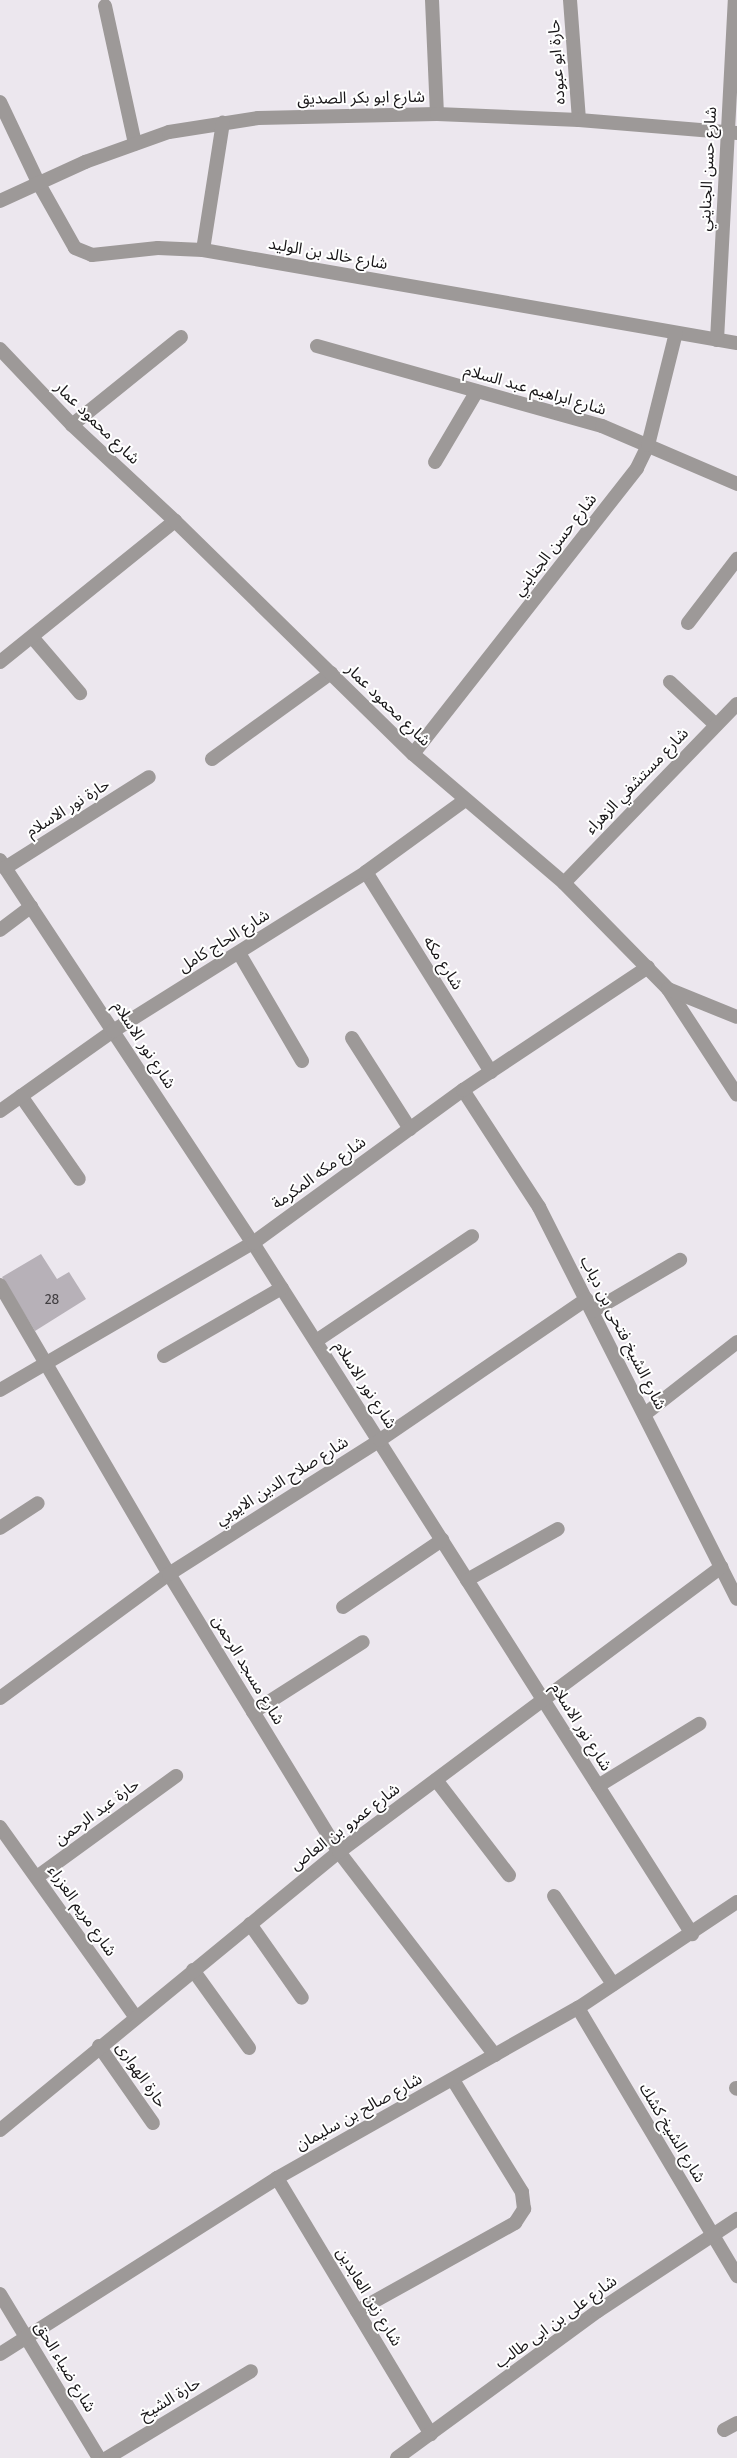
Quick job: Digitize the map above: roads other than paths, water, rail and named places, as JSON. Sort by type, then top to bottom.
[{"type":"street","points":[[432,0],[436,114]]},
{"type":"street","name":"حارة ابو عبوده","points":[[570,0],[579,120]]},
{"type":"street","name":"شارع حسن الجنايني","points":[[717,340],[732,133],[735,0]]},
{"type":"street","points":[[105,6],[135,144]]},
{"type":"street","name":"شارع خالد بن الوليد","points":[[0,102],[39,184],[75,248],[92,255],[158,248],[203,250],[737,343]]},
{"type":"street","name":"شارع ابو بكر الصديق","points":[[0,201],[135,144],[169,132],[258,118],[436,114],[579,120],[732,133]]},
{"type":"street","points":[[203,250],[223,123]]},
{"type":"street","name":"شارع حسن الجنايني","points":[[414,754],[620,491],[648,445],[676,333]]},
{"type":"street","points":[[72,425],[181,337]]},
{"type":"street","name":"شارع ابراهيم عبد السلام","points":[[317,346],[602,426],[737,484]]},
{"type":"street","name":"شارع محمود عمار","points":[[0,349],[72,425],[176,521],[414,754],[465,800],[564,883],[648,967],[668,989],[737,1096]]},
{"type":"street","points":[[435,462],[477,391]]},
{"type":"street","points":[[0,662],[176,521]]},
{"type":"street","points":[[688,623],[737,560]]},
{"type":"street","points":[[32,636],[80,693]]},
{"type":"street","points":[[212,759],[331,673]]},
{"type":"street","points":[[670,682],[716,725]]},
{"type":"street","name":"شارع مستشفي الزهراء","points":[[564,883],[737,704]]},
{"type":"street","name":"حارة نور الاسلام","points":[[3,864],[149,777]]},
{"type":"street","name":"شارع الحاج كامل","points":[[0,1111],[113,1031],[366,872],[465,800]]},
{"type":"street","name":"شارع نور الاسلام","points":[[3,864],[253,1243],[380,1440],[692,1934]]},
{"type":"street","name":"شارع مكه","points":[[366,872],[491,1072]]},
{"type":"street","points":[[0,930],[31,907]]},
{"type":"street","points":[[239,952],[302,1061]]},
{"type":"street","name":"شارع مكه المكرمة","points":[[0,1390],[46,1361],[253,1243],[463,1090],[648,967]]},
{"type":"street","points":[[668,989],[736,1016]]},
{"type":"street","points":[[352,1038],[410,1128]]},
{"type":"street","name":"شارع الشيخ فتحى بن دياب","points":[[463,1090],[539,1207],[737,1599]]},
{"type":"street","points":[[21,1096],[79,1179]]},
{"type":"street","points":[[316,1341],[472,1236]]},
{"type":"street","name":"شارع صلاح الدين الايوبي","points":[[0,1698],[169,1574],[590,1305],[680,1260]]},
{"type":"street","name":"شارع مسجد الرحمن","points":[[0,1285],[169,1574],[339,1852],[495,2055]]},
{"type":"street","points":[[164,1356],[282,1288]]},
{"type":"street","points":[[644,1414],[737,1342]]},
{"type":"street","points":[[0,1528],[38,1503]]},
{"type":"street","points":[[467,1580],[558,1529]]},
{"type":"street","points":[[343,1607],[442,1540]]},
{"type":"street","name":"شارع عمرو بن العاص","points":[[0,2130],[135,2016],[339,1852],[722,1568]]},
{"type":"street","points":[[253,1712],[362,1642]]},
{"type":"street","points":[[598,1786],[699,1724]]},
{"type":"street","name":"حارة عبد الرحمن","points":[[37,1877],[176,1776]]},
{"type":"street","points":[[436,1780],[509,1875]]},
{"type":"street","name":"شارع مريم العزراء","points":[[0,1826],[135,2016]]},
{"type":"street","points":[[554,1896],[613,1984]]},
{"type":"street","name":"شارع صالح بن سليمان","points":[[0,2354],[277,2178],[454,2080],[578,2008],[692,1934],[737,1902]]},
{"type":"street","points":[[250,1924],[302,1998]]},
{"type":"street","points":[[193,1970],[249,2048]]},
{"type":"street","name":"شارع الشيخ كشك","points":[[578,2008],[737,2276]]},
{"type":"street","name":"حارة الهوارى","points":[[100,2046],[153,2123]]},
{"type":"street","points":[[357,2311],[515,2223],[524,2208],[522,2192],[454,2080]]},
{"type":"street","name":"شارع زين العابدين","points":[[277,2178],[432,2434]]},
{"type":"street","name":"شارع على بن ابى طالب","points":[[397,2458],[598,2311],[713,2236],[737,2218]]},
{"type":"street","name":"شارع ضياء الحق","points":[[0,2294],[99,2458]]},
{"type":"street","name":"حارة الشيخ","points":[[107,2458],[250,2371]]},
{"type":"street","points":[[724,2430],[737,2423]]}]
